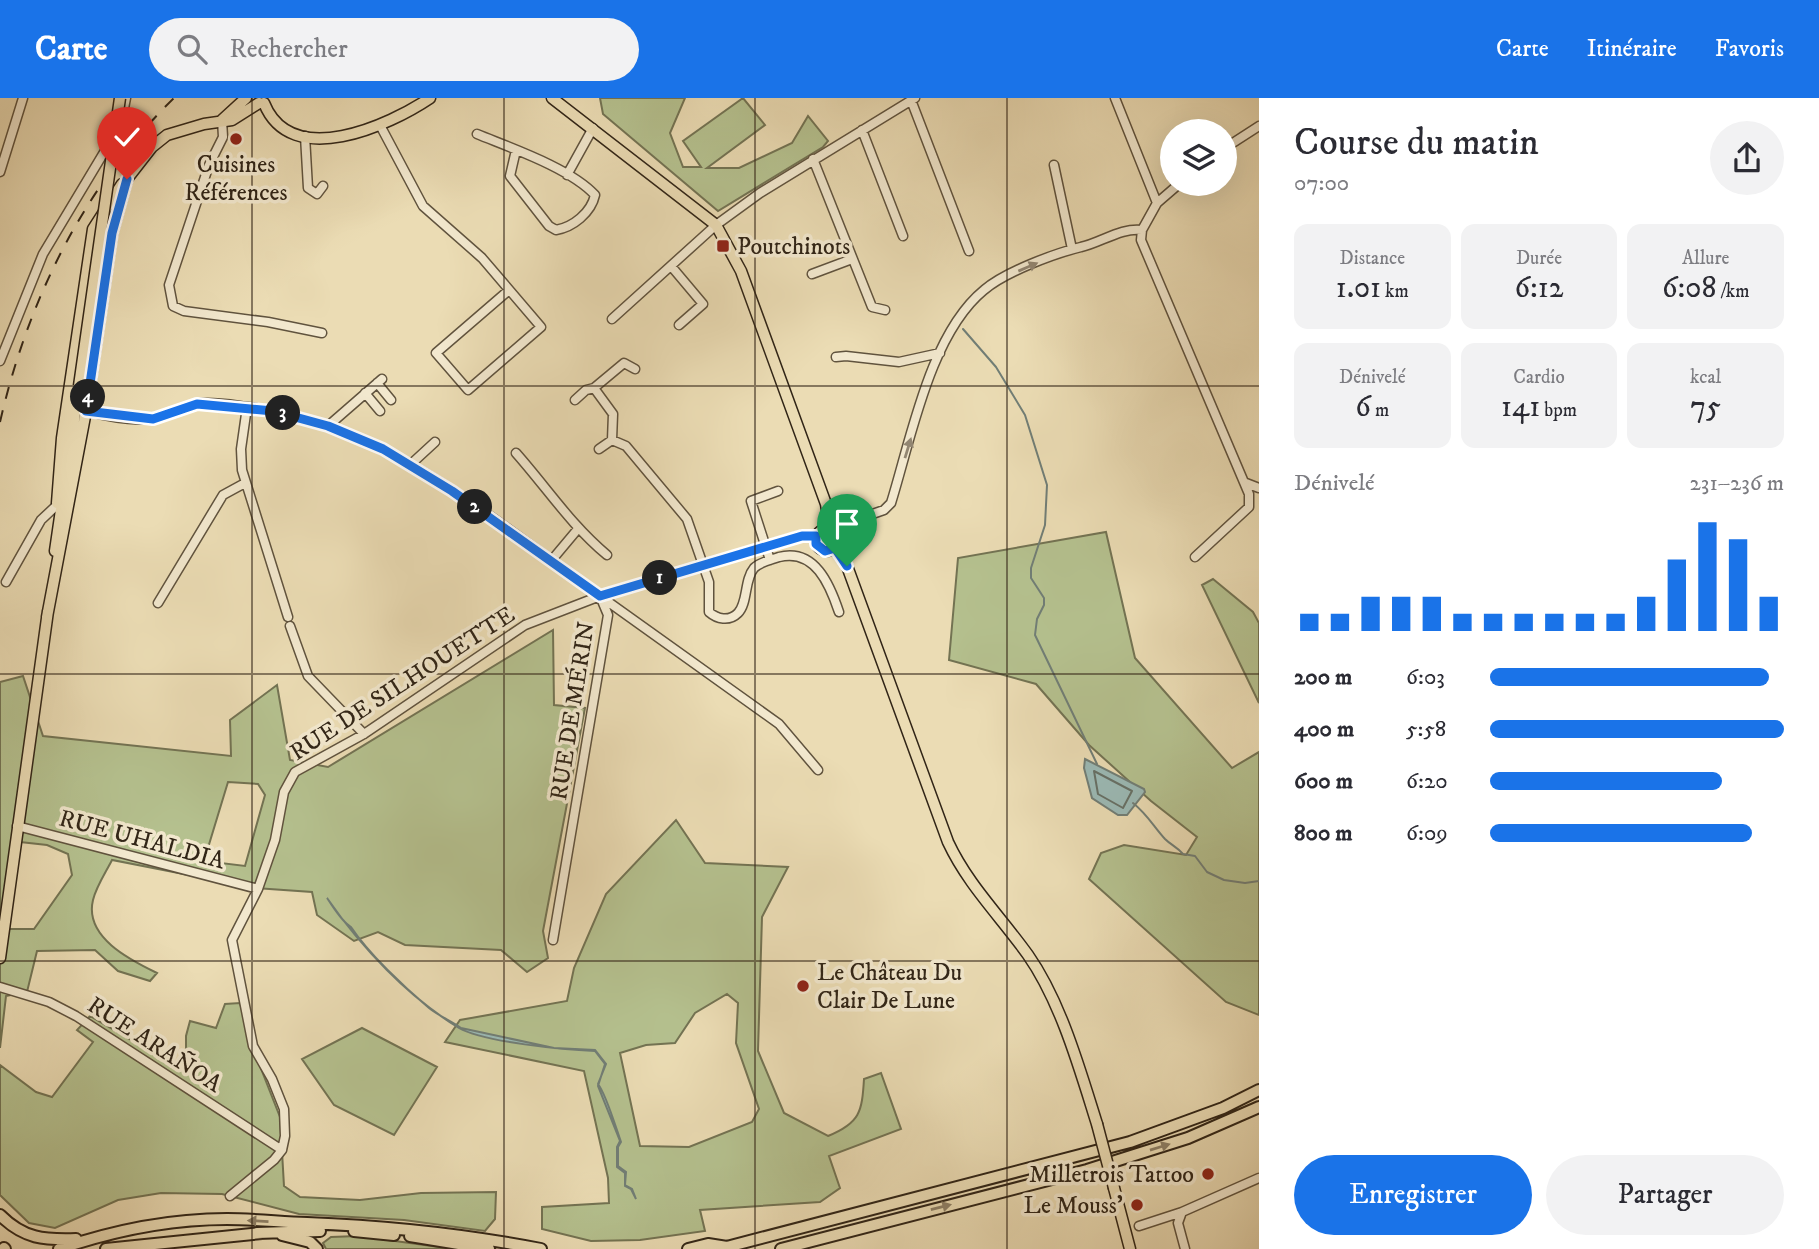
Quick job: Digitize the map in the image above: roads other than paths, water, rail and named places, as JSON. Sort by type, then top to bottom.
[{"type":"highway","points":[[688,1249],[708,1244],[723,1248],[1130,1142],[1223,1108],[1259,1090]]},
{"type":"highway","points":[[781,1249],[1087,1170],[1188,1138],[1259,1107]]},
{"type":"highway","points":[[0,1215],[10,1225],[40,1240],[89,1239]]},
{"type":"highway","points":[[59,1249],[89,1239],[165,1223],[226,1219],[373,1225],[448,1233],[541,1249]]},
{"type":"highway","points":[[106,1249],[257,1233],[347,1231],[404,1236],[489,1249]]},
{"type":"highway","points":[[257,1233],[290,1236],[310,1242],[317,1249]]},
{"type":"highway","points":[[448,1233],[505,1249]]},
{"type":"main road","points":[[0,958],[120,98]]},
{"type":"main road","points":[[58,532],[57,505],[62,438],[93,229],[108,202],[162,138],[187,128],[222,120],[255,101],[275,98]]},
{"type":"main road","points":[[255,101],[280,125],[305,136],[349,135],[381,127],[430,98]]},
{"type":"main road","points":[[552,98],[716,225],[741,271],[826,504],[832,530],[839,542],[835,548],[821,550],[816,544],[816,536],[823,529],[832,530]]},
{"type":"main road","points":[[47,617],[86,411],[112,233],[127,179]]},
{"type":"main road","points":[[835,548],[847,566],[959,867],[1029,956],[1043,981],[1080,1071],[1130,1249]]},
{"type":"main road","points":[[0,1244],[4,1249]]},
{"type":"street","points":[[0,172],[23,98]]},
{"type":"street","points":[[0,360],[43,254],[121,124],[126,98]]},
{"type":"street","points":[[1115,98],[1157,203]]},
{"type":"street","points":[[612,319],[716,225],[813,159],[913,99],[969,251]]},
{"type":"street","points":[[222,120],[223,137],[208,165],[169,285],[173,306],[184,311],[268,322],[322,333]]},
{"type":"street","points":[[1237,140],[1259,126]]},
{"type":"street","points":[[381,127],[423,206],[482,258],[541,327],[468,390],[436,353],[509,290]]},
{"type":"street","points":[[567,175],[593,128]]},
{"type":"street","points":[[863,130],[903,236]]},
{"type":"street","points":[[477,134],[516,150],[586,185],[595,195],[593,203],[570,228],[556,230],[510,176],[516,150]]},
{"type":"street","points":[[305,136],[309,188],[317,194],[323,186]]},
{"type":"street","points":[[813,159],[872,307],[885,310]]},
{"type":"street","points":[[1054,165],[1072,249]]},
{"type":"street","points":[[1165,196],[1157,203],[1142,230],[1141,240],[1246,483],[1249,507],[1195,557]]},
{"type":"street","points":[[832,530],[884,510],[891,503],[940,353],[966,309],[983,290],[1003,278],[1072,249],[1130,230],[1142,230]]},
{"type":"street","points":[[812,274],[852,259]]},
{"type":"street","points":[[671,266],[703,304],[679,326]]},
{"type":"street","points":[[836,358],[846,356],[899,362],[940,353]]},
{"type":"street","points":[[575,400],[624,363],[635,369]]},
{"type":"street","points":[[328,426],[380,381],[391,400]]},
{"type":"street","points":[[594,388],[613,414],[612,440]]},
{"type":"street","points":[[365,393],[380,411]]},
{"type":"street","name":"RUE DE MÉRIN","points":[[86,411],[153,419],[197,404],[247,407],[302,417],[328,426],[383,449],[452,491],[600,596],[608,615],[554,940]]},
{"type":"street","points":[[247,407],[241,449],[245,482],[308,676],[364,734]]},
{"type":"street","points":[[599,449],[612,440]]},
{"type":"street","points":[[612,440],[626,446],[682,511],[709,582],[709,612],[717,618],[730,619],[740,612],[754,569],[783,556],[803,558],[818,568],[829,583],[839,612]]},
{"type":"street","points":[[410,465],[435,442]]},
{"type":"street","points":[[516,453],[563,507],[567,519],[607,555]]},
{"type":"street","points":[[158,603],[223,495],[245,482]]},
{"type":"street","points":[[1246,483],[1259,488]]},
{"type":"street","points":[[770,560],[751,501],[778,491]]},
{"type":"street","points":[[6,582],[41,520],[57,505]]},
{"type":"street","points":[[551,561],[577,530]]},
{"type":"street","name":"RUE DE SILHOUETTE","points":[[282,1150],[284,1109],[272,1079],[253,1046],[232,940],[258,889],[275,840],[284,792],[295,772],[364,734],[525,625],[600,596],[802,536],[816,536]]},
{"type":"street","points":[[600,596],[779,724],[818,770]]},
{"type":"street","name":"RUE UHALDIA","points":[[17,827],[258,889]]},
{"type":"street","name":"RUE ARAÑOA","points":[[0,987],[49,1002],[76,1016],[282,1150]]},
{"type":"street","points":[[230,1196],[282,1150]]},
{"type":"street","points":[[1139,1226],[1182,1212],[1259,1178]]},
{"type":"street","points":[[1182,1212],[1178,1223],[1185,1249]]},
{"type":"water","points":[[1085,759],[1144,789],[1145,792],[1127,815],[1118,815],[1092,798],[1084,768]]},
{"type":"water","points":[[345,922],[377,959],[414,995],[387,970],[370,952]]},
{"type":"water","points":[[440,1015],[461,1028],[553,1048],[471,1033],[459,1028]]},
{"type":"water","points":[[556,1048],[595,1050],[606,1064],[601,1076],[605,1064],[595,1051]]},
{"type":"water","points":[[598,1085],[621,1142],[618,1147],[618,1166],[626,1172],[625,1185],[625,1173],[617,1167],[617,1147],[620,1141]]},
{"type":"waterway","points":[[963,329],[996,367],[1025,415],[1047,485],[1045,525],[1031,568],[1031,578],[1044,598],[1035,635],[1097,764]]},
{"type":"waterway","points":[[1133,803],[1165,839],[1183,854],[1195,856],[1207,872],[1224,880],[1245,883],[1259,881]]},
{"type":"railway","points":[[0,422],[26,332],[64,247],[113,169],[142,132],[174,98]]},
{"type":"place","name":"Cuisines Références","points":[[236,139]]},
{"type":"place","name":"Poutchinots","points":[[723,246]]},
{"type":"place","name":"Le Château Du Clair De Lune","points":[[803,986]]},
{"type":"place","name":"Milletrois Tattoo","points":[[1208,1174]]},
{"type":"place","name":"Le Mouss'","points":[[1137,1205]]}]
